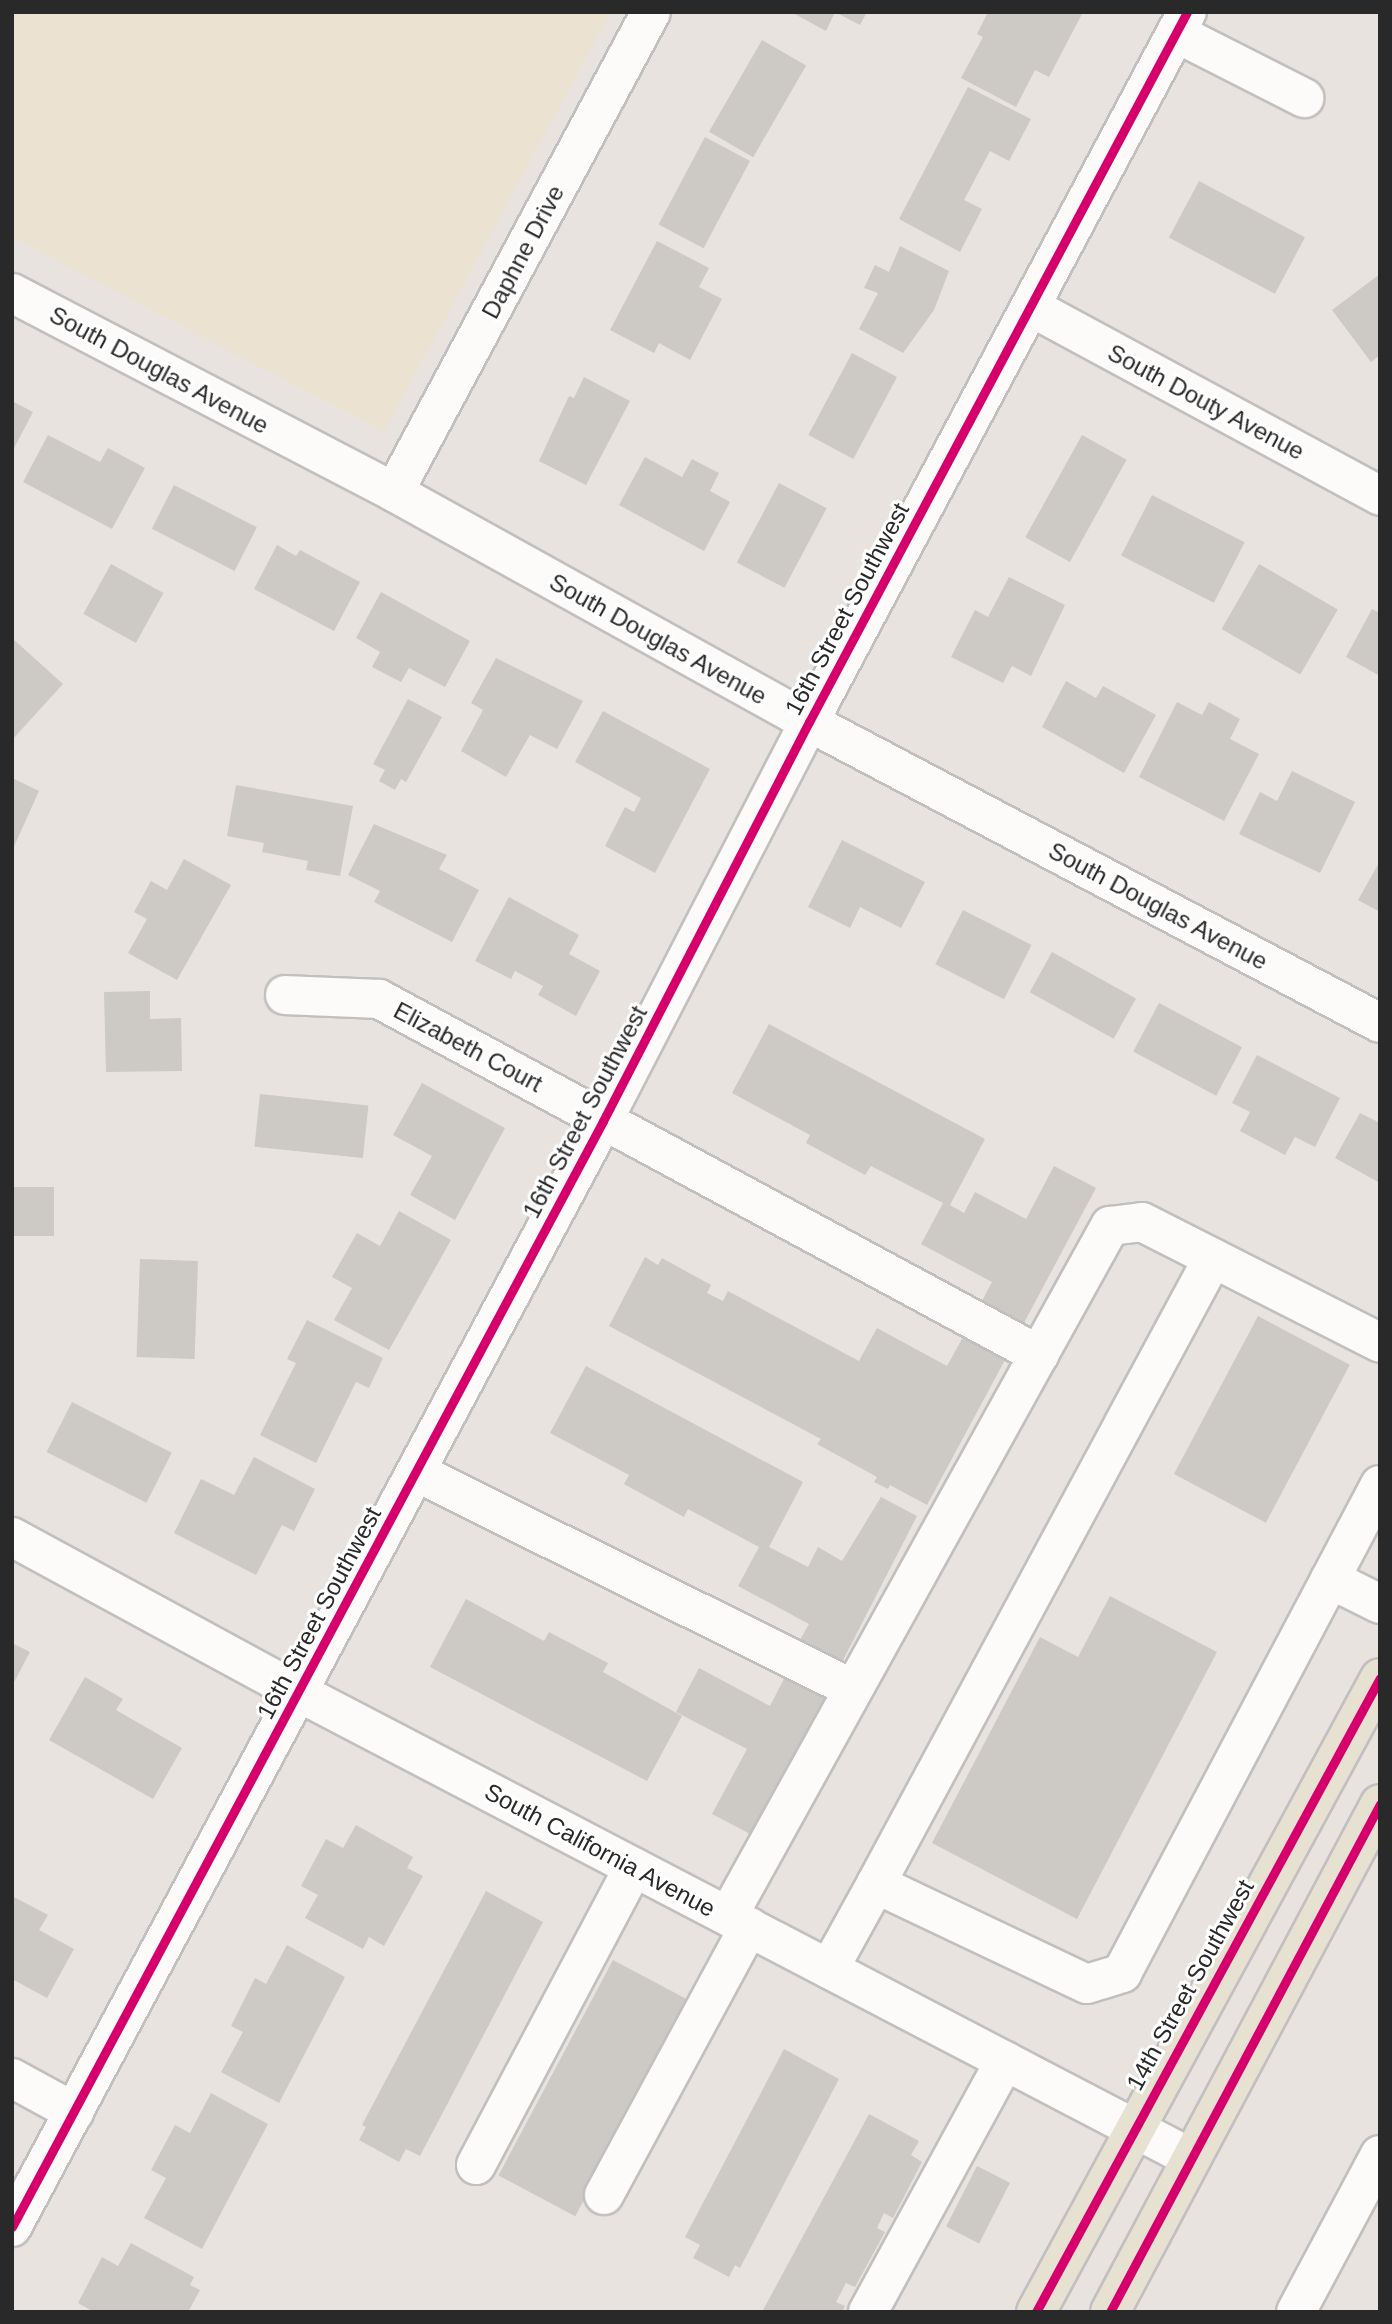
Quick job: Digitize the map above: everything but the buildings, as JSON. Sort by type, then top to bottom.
[{"type":"main road","name":"14th Street Southwest","points":[[1036,2312],[1380,1678]]},
{"type":"main road","points":[[1110,2312],[1380,1804]]},
{"type":"street","name":"Daphne Drive","points":[[394,492],[651,12]]},
{"type":"street","points":[[1181,22],[1304,98]]},
{"type":"street","name":"16th Street Southwest","points":[[12,2227],[603,1121],[809,722],[1181,22]]},
{"type":"street","name":"South Douglas Avenue","points":[[12,293],[394,492],[809,722],[1380,1023]]},
{"type":"street","name":"South Douty Avenue","points":[[1031,307],[1380,496]]},
{"type":"street","name":"Elizabeth Court","points":[[285,995],[379,999],[1039,1355]]},
{"type":"street","points":[[604,2195],[853,1689],[1110,1226],[1142,1222],[1380,1343]]},
{"type":"street","points":[[829,1969],[1213,1258]]},
{"type":"street","points":[[416,1472],[853,1689]]},
{"type":"street","points":[[876,1884],[1087,1984],[1122,1973],[1380,1485]]},
{"type":"street","name":"South California Avenue","points":[[12,1537],[298,1692],[1191,2158]]},
{"type":"street","points":[[1330,1579],[1380,1604]]},
{"type":"street","points":[[476,2165],[634,1867]]},
{"type":"street","points":[[868,2312],[1005,2061]]},
{"type":"street","points":[[12,2078],[74,2112]]},
{"type":"street","points":[[1296,2312],[1380,2155]]},
{"type":"shaded area","points":[[12,12],[611,12],[384,432],[12,237]]},
{"type":"cycle path","points":[[12,2227],[603,1121],[809,722],[1187,12]]},
{"type":"cycle path","points":[[1036,2312],[1380,1678]]},
{"type":"cycle path","points":[[1110,2312],[1380,1804]]}]
